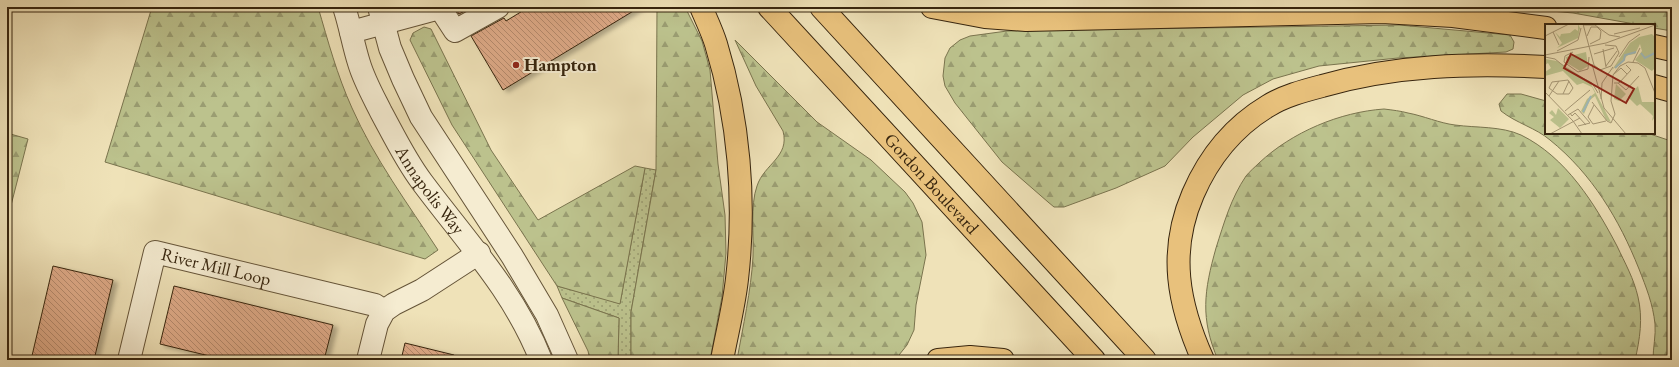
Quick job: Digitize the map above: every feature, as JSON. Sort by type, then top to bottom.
[{"type":"main road","points":[[701,7],[715,43],[726,83],[735,129],[741,186],[741,233],[737,280],[722,360]]},
{"type":"main road","name":"Gordon Boulevard","points":[[769,7],[1094,360]]},
{"type":"main road","points":[[821,7],[1145,360]]},
{"type":"main road","points":[[932,7],[985,17],[1026,20],[1382,12],[1453,16],[1545,28]]},
{"type":"main road","points":[[1655,46],[1672,50]]},
{"type":"main road","points":[[1202,360],[1191,334],[1183,308],[1180,286],[1179,259],[1182,231],[1188,205],[1199,179],[1213,156],[1230,135],[1242,124],[1268,106],[1297,92],[1343,80],[1390,71],[1437,66],[1506,65],[1545,67]]},
{"type":"main road","points":[[1655,86],[1672,91]]},
{"type":"main road","points":[[938,360],[970,357],[1003,360]]},
{"type":"street","name":"Annapolis Way","points":[[344,7],[359,64],[399,146],[422,182],[479,253],[521,316],[531,335],[541,360]]},
{"type":"street","points":[[351,32],[381,15],[440,8],[455,31],[498,7]]},
{"type":"street","name":"Annapolis Way","points":[[381,15],[390,48],[403,80],[421,117],[512,256],[547,315],[567,360]]},
{"type":"street","name":"River Mill Loop","points":[[129,360],[155,252],[375,305],[384,311]]},
{"type":"street","points":[[368,360],[377,324],[384,311],[394,304],[435,283],[479,253]]},
{"type":"green space","points":[[152,7],[318,7],[333,58],[361,127],[381,163],[438,250],[425,259],[105,162]]},
{"type":"green space","points":[[657,7],[685,7],[702,41],[710,70],[718,164],[725,215],[726,253],[722,297],[710,360],[631,360],[631,312],[656,170]]},
{"type":"green space","points":[[1508,7],[1672,7],[1672,31],[1655,28],[1655,24],[1634,24],[1573,13]]},
{"type":"green space","points":[[1399,25],[1510,35],[1514,42],[1513,49],[1506,52],[1398,58],[1319,66],[1273,79],[1243,95],[1193,137],[1165,166],[1116,188],[1064,207],[1054,207],[1002,162],[955,103],[945,86],[943,76],[945,58],[950,48],[960,40],[970,36],[1007,31]]},
{"type":"green space","points":[[424,27],[431,29],[491,150],[538,220],[635,166],[645,168],[620,304],[557,286],[452,125],[410,40],[413,33]]},
{"type":"green space","points":[[735,40],[817,122],[871,160],[905,192],[913,203],[922,222],[926,255],[916,305],[914,330],[907,345],[895,360],[737,360],[752,270],[753,212],[755,194],[760,178],[780,154],[784,140],[783,131],[756,86]]},
{"type":"green space","points":[[1507,94],[1521,94],[1545,101],[1545,134],[1650,134],[1671,141],[1672,139],[1672,360],[1653,360],[1655,328],[1651,303],[1631,250],[1603,198],[1579,167],[1565,153],[1544,136],[1501,111],[1499,104]]},
{"type":"green space","points":[[1384,109],[1414,114],[1449,124],[1513,132],[1537,144],[1565,169],[1578,183],[1599,214],[1617,246],[1634,284],[1640,305],[1641,321],[1635,360],[1218,360],[1208,331],[1206,317],[1207,291],[1212,263],[1225,220],[1236,193],[1246,176],[1272,152],[1301,133],[1334,119],[1351,114]]},
{"type":"green space","points":[[7,133],[28,139],[7,221]]},
{"type":"green space","points":[[645,168],[656,170],[631,312],[631,360],[618,360],[619,318],[562,298],[557,286],[620,303]]},
{"type":"green space","points":[[562,298],[619,318],[618,360],[590,360],[588,351]]},
{"type":"building","points":[[454,7],[472,7],[459,14]]},
{"type":"building","name":"Hampton","points":[[529,7],[640,7],[503,90],[471,36],[504,18],[506,21]]},
{"type":"building","points":[[53,266],[113,280],[94,360],[31,360]]},
{"type":"building","points":[[174,286],[333,325],[324,360],[226,360],[160,344]]},
{"type":"building","points":[[405,343],[454,355],[454,360],[401,360]]},
{"type":"place","name":"Hampton","points":[[516,65]]}]
